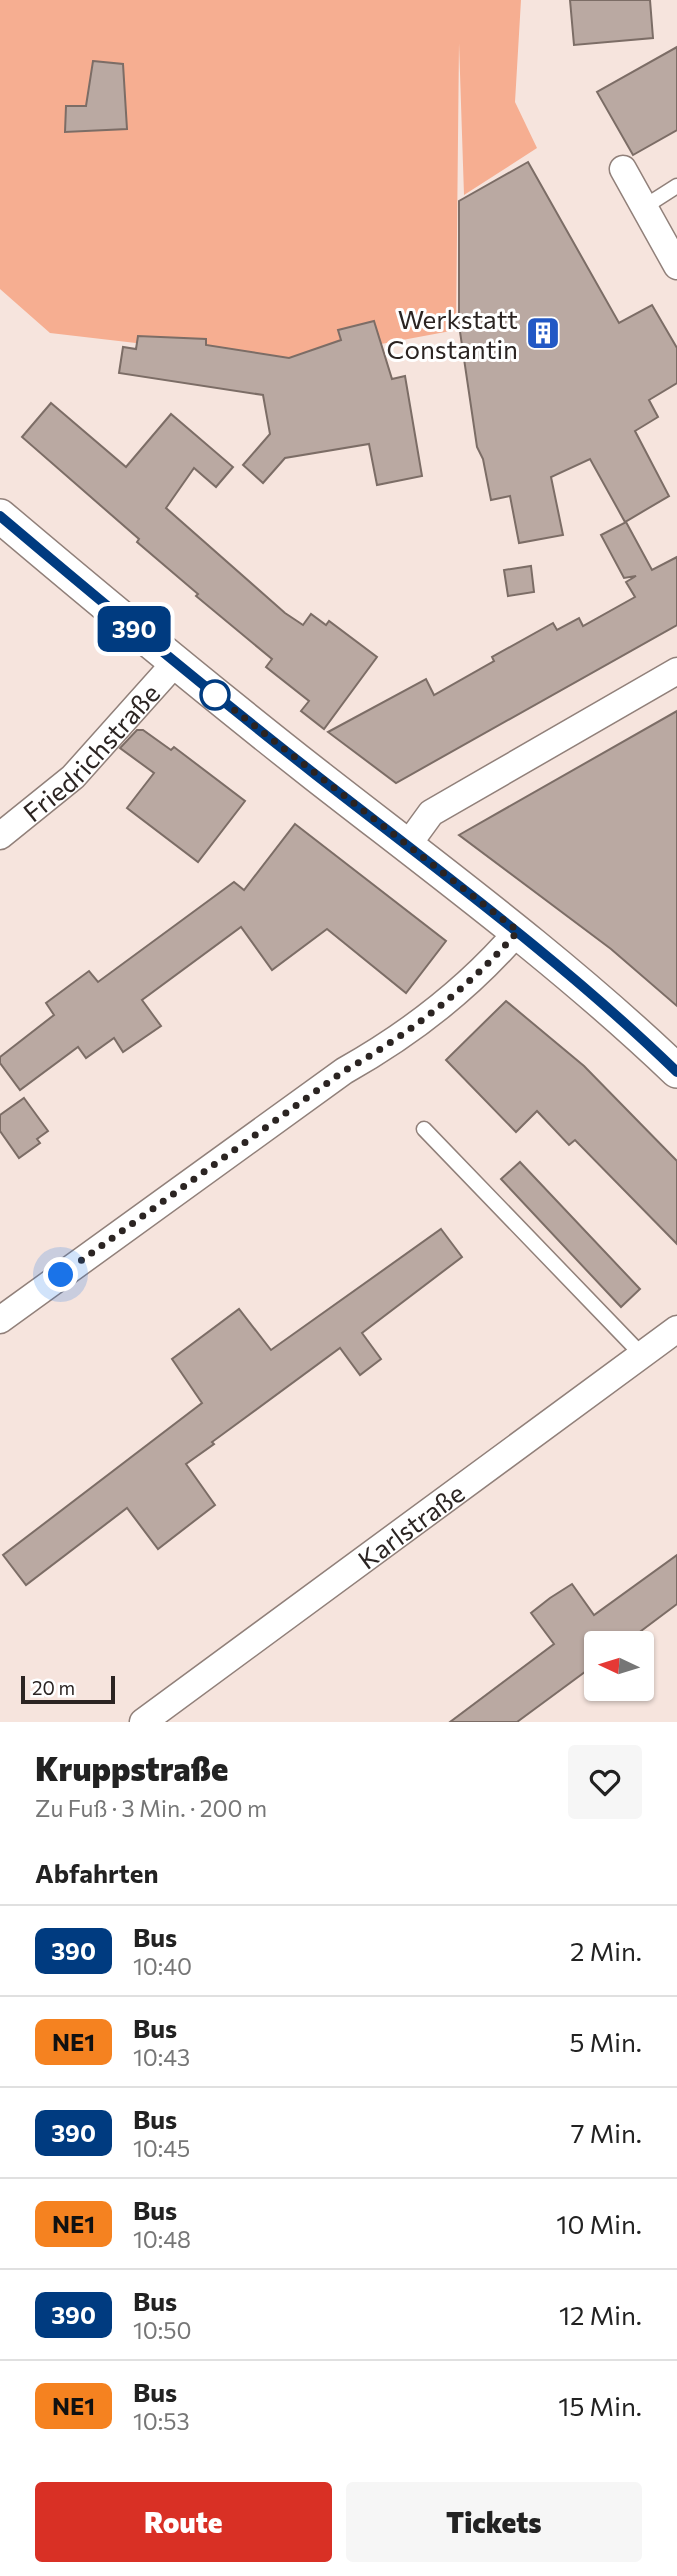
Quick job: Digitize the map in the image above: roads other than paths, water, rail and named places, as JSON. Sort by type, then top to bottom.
[{"type":"street","points":[[623,169],[677,266]]},
{"type":"street","points":[[0,516],[175,663],[518,931],[618,1015],[677,1072]]},
{"type":"street","name":"Friedrichstraße","points":[[0,836],[73,777],[175,663]]},
{"type":"street","points":[[407,846],[431,813],[677,671]]},
{"type":"street","points":[[0,1320],[344,1071],[379,1052],[488,967],[518,931]]},
{"type":"street","name":"Karlstraße","points":[[143,1722],[677,1329]]},
{"type":"lane","points":[[644,207],[677,186]]},
{"type":"lane","points":[[424,1129],[642,1355]]},
{"type":"place","name":"Werkstatt Constantin","points":[[543,333]]}]
